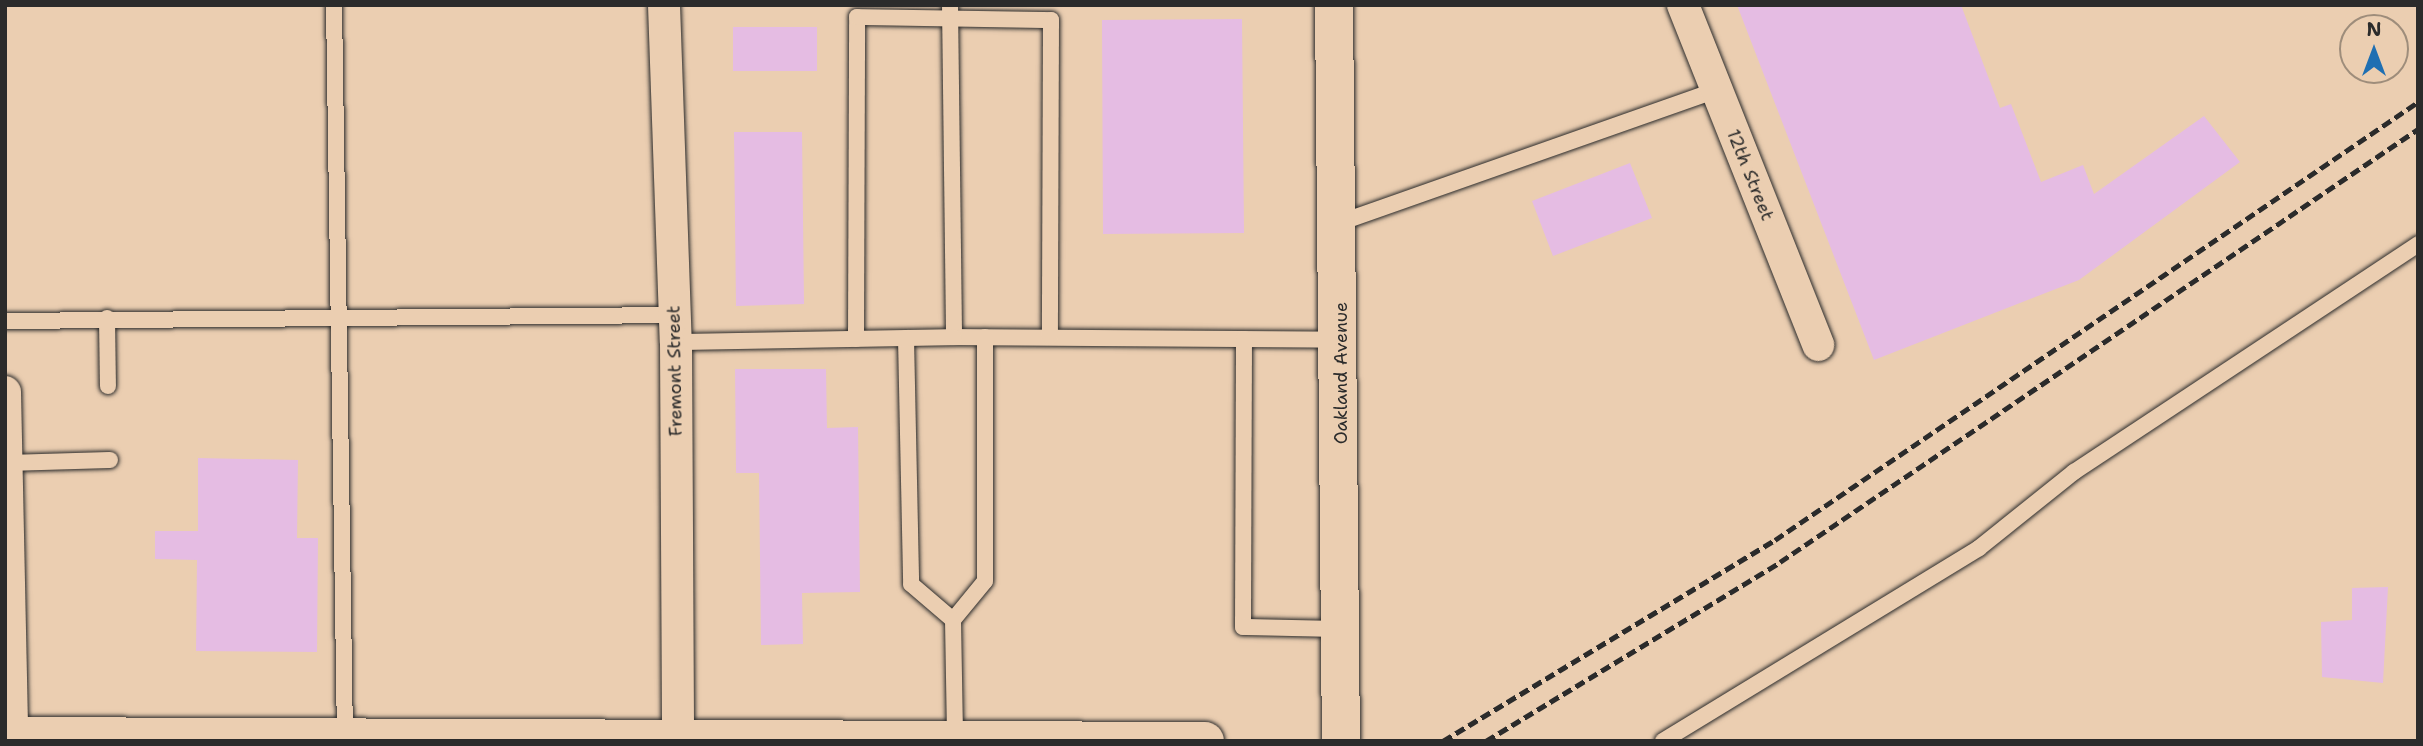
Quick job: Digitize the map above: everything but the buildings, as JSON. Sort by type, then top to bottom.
[{"type":"street","name":"Fremont Street","points":[[664,5],[676,328],[678,738]]},
{"type":"street","name":"Oakland Avenue","points":[[1334,5],[1342,340],[1341,741]]},
{"type":"street","name":"12th Street","points":[[1683,5],[1818,345]]},
{"type":"street","points":[[5,392],[9,736],[1205,741]]},
{"type":"lane","points":[[334,5],[345,736]]},
{"type":"lane","points":[[856,339],[857,17],[950,11],[1051,20],[1050,336]]},
{"type":"lane","points":[[950,11],[954,337]]},
{"type":"lane","points":[[1339,223],[1717,90]]},
{"type":"lane","points":[[1663,741],[1979,548],[2074,472],[2418,244]]},
{"type":"lane","points":[[5,320],[339,316],[676,328],[856,339],[1050,336],[1342,340]]},
{"type":"lane","points":[[107,318],[108,386]]},
{"type":"lane","points":[[955,740],[953,620],[985,581],[985,337]]},
{"type":"lane","points":[[906,338],[911,584],[953,620]]},
{"type":"lane","points":[[1244,339],[1243,628],[1341,629]]},
{"type":"lane","points":[[7,463],[110,460]]},
{"type":"railway","points":[[1443,741],[1775,540],[2418,102]]},
{"type":"railway","points":[[1486,741],[1780,562],[2418,129]]}]
